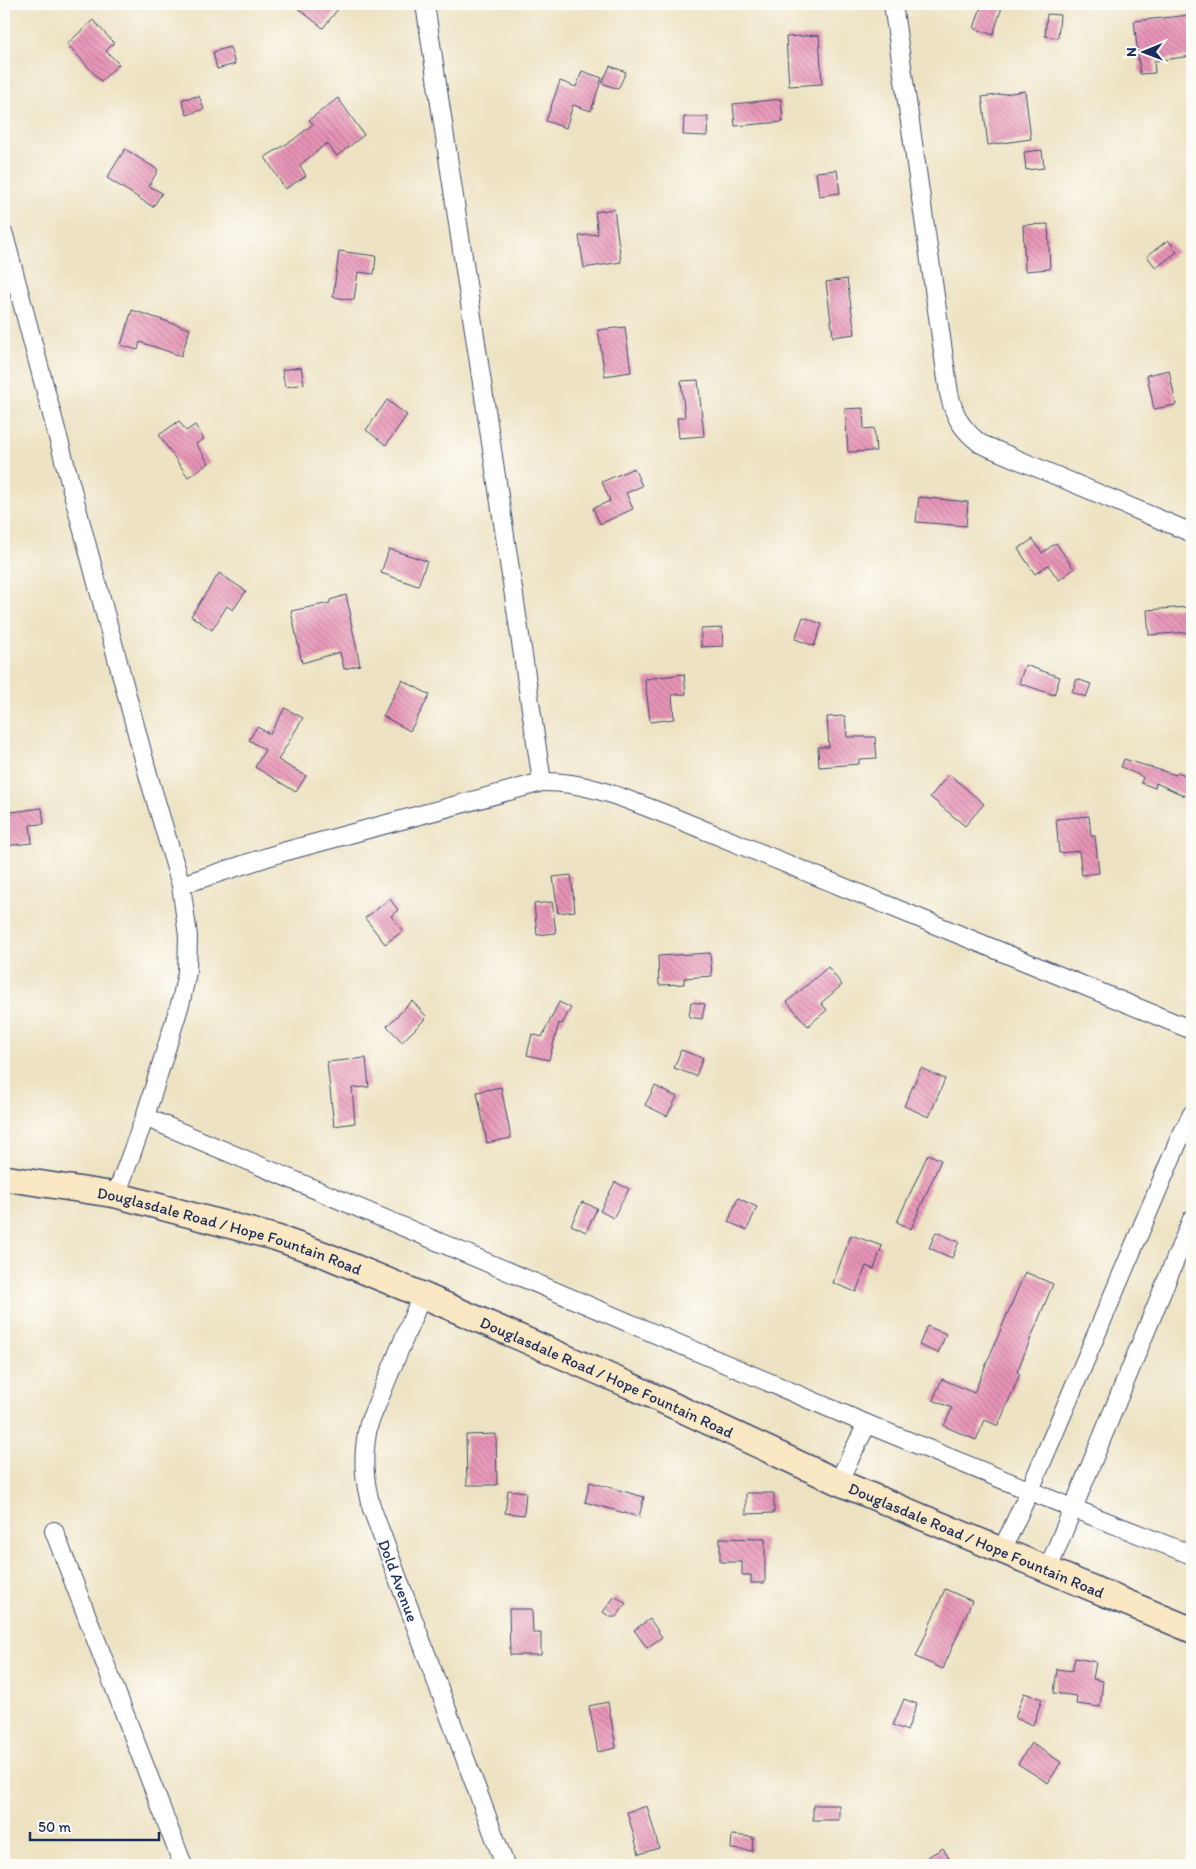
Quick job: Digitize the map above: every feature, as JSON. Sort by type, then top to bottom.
[{"type":"main road","name":"Douglasdale Road / Hope Fountain Road","points":[[4,1178],[116,1195],[277,1238],[325,1255],[629,1385],[838,1482],[1192,1630]]},
{"type":"street","points":[[425,4],[542,782]]},
{"type":"street","points":[[893,4],[949,393],[952,409],[961,426],[981,444],[1192,533]]},
{"type":"street","points":[[4,235],[149,778],[181,884],[188,936],[187,972],[182,1001],[145,1117],[116,1195]]},
{"type":"street","points":[[181,884],[283,852],[542,782],[556,782],[590,787],[670,816],[1192,1030]]},
{"type":"street","points":[[1002,1550],[1030,1490],[1192,1114]]},
{"type":"street","points":[[145,1117],[867,1424],[1192,1555]]},
{"type":"street","points":[[1048,1569],[1192,1218]]},
{"type":"street","name":"Dold Avenue","points":[[422,1295],[369,1423],[364,1445],[363,1466],[365,1481],[372,1509],[502,1864]]},
{"type":"street","points":[[838,1482],[867,1424]]},
{"type":"street","points":[[54,1531],[183,1865]]},
{"type":"building","points":[[292,4],[342,4],[323,28]]},
{"type":"building","points":[[982,4],[1003,4],[993,35],[974,28]]},
{"type":"building","points":[[1047,14],[1060,15],[1058,38],[1045,36]]},
{"type":"building","points":[[1190,15],[1192,56],[1154,61],[1155,73],[1140,74],[1134,21]]},
{"type":"building","points":[[93,20],[114,43],[106,51],[119,64],[101,81],[67,44]]},
{"type":"building","points":[[819,35],[822,84],[789,86],[786,37]]},
{"type":"building","points":[[230,47],[235,64],[217,69],[213,52]]},
{"type":"building","points":[[610,66],[626,72],[618,89],[602,83]]},
{"type":"building","points":[[582,71],[602,78],[591,111],[573,105],[566,128],[546,121],[560,81],[576,87]]},
{"type":"building","points":[[1025,91],[1031,139],[988,145],[982,97]]},
{"type":"building","points":[[199,96],[204,109],[187,115],[182,102],[183,99]]},
{"type":"building","points":[[338,98],[364,135],[337,156],[327,143],[300,165],[306,176],[285,189],[265,157],[293,140],[313,124],[309,120]]},
{"type":"building","points":[[781,99],[783,122],[735,126],[733,104]]},
{"type":"building","points":[[684,117],[708,117],[707,136],[683,135]]},
{"type":"building","points":[[125,149],[158,170],[149,186],[162,193],[153,207],[107,178]]},
{"type":"building","points":[[1042,150],[1044,168],[1026,170],[1024,152]]},
{"type":"building","points":[[837,170],[840,193],[819,196],[816,172]]},
{"type":"building","points":[[614,209],[621,262],[584,268],[579,236],[598,234],[595,212]]},
{"type":"building","points":[[1048,224],[1050,269],[1025,271],[1023,225]]},
{"type":"building","points":[[1168,240],[1177,252],[1156,268],[1147,256]]},
{"type":"building","points":[[339,251],[376,256],[374,274],[358,272],[354,300],[333,297]]},
{"type":"building","points":[[847,279],[855,334],[833,337],[826,282]]},
{"type":"building","points":[[132,310],[190,329],[181,356],[140,342],[138,350],[121,345]]},
{"type":"building","points":[[625,327],[631,372],[605,376],[598,330]]},
{"type":"building","points":[[301,367],[304,384],[285,387],[282,370]]},
{"type":"building","points":[[1169,370],[1176,405],[1154,409],[1147,375]]},
{"type":"building","points":[[698,380],[704,436],[679,438],[677,418],[685,417],[681,381]]},
{"type":"building","points":[[387,400],[407,415],[386,445],[366,430]]},
{"type":"building","points":[[863,408],[864,429],[874,428],[876,451],[848,452],[845,409]]},
{"type":"building","points":[[179,421],[186,431],[195,425],[204,439],[196,444],[209,463],[188,477],[159,435]]},
{"type":"building","points":[[634,468],[642,486],[626,493],[633,509],[600,524],[593,508],[610,501],[602,482]]},
{"type":"building","points":[[919,497],[968,502],[966,526],[916,522]]},
{"type":"building","points":[[1033,539],[1042,553],[1056,543],[1074,569],[1059,580],[1048,565],[1035,574],[1018,549]]},
{"type":"building","points":[[389,549],[427,561],[418,586],[381,573]]},
{"type":"building","points":[[219,573],[246,591],[233,610],[227,606],[212,630],[191,616]]},
{"type":"building","points":[[346,595],[360,665],[344,669],[340,652],[302,663],[291,611],[330,603],[330,600]]},
{"type":"building","points":[[1189,607],[1191,632],[1149,635],[1147,610]]},
{"type":"building","points":[[803,617],[822,624],[814,646],[795,639]]},
{"type":"building","points":[[722,628],[723,646],[701,647],[701,629]]},
{"type":"building","points":[[1025,665],[1060,677],[1054,695],[1019,683]]},
{"type":"building","points":[[684,674],[686,694],[672,695],[674,719],[650,722],[645,679]]},
{"type":"building","points":[[1077,679],[1091,684],[1086,697],[1072,692]]},
{"type":"building","points":[[402,680],[430,695],[410,731],[383,716]]},
{"type":"building","points":[[285,708],[303,718],[278,760],[306,776],[296,792],[255,767],[265,750],[249,740],[257,727],[270,734]]},
{"type":"building","points":[[845,716],[847,737],[875,737],[877,758],[859,759],[859,764],[819,767],[818,747],[829,747],[827,717]]},
{"type":"building","points":[[1124,759],[1176,775],[1178,772],[1192,778],[1185,796],[1156,783],[1155,788],[1141,783],[1143,777],[1121,767]]},
{"type":"building","points":[[949,774],[984,804],[965,826],[930,797]]},
{"type":"building","points":[[42,808],[44,824],[30,825],[32,843],[4,846],[4,813]]},
{"type":"building","points":[[1089,816],[1091,836],[1095,836],[1099,873],[1082,875],[1079,851],[1059,853],[1056,819]]},
{"type":"building","points":[[571,875],[575,911],[558,913],[553,877]]},
{"type":"building","points":[[390,899],[398,910],[391,916],[403,931],[385,944],[365,918]]},
{"type":"building","points":[[552,902],[556,933],[537,935],[534,904]]},
{"type":"building","points":[[710,953],[712,976],[684,978],[684,984],[659,985],[658,956]]},
{"type":"building","points":[[828,967],[842,985],[821,1003],[827,1010],[808,1026],[787,1002]]},
{"type":"building","points":[[412,1001],[427,1017],[402,1042],[387,1026]]},
{"type":"building","points":[[559,1002],[571,1008],[562,1024],[559,1023],[549,1060],[527,1055],[532,1034],[542,1037]]},
{"type":"building","points":[[691,1002],[705,1004],[702,1019],[689,1017]]},
{"type":"building","points":[[681,1050],[703,1058],[696,1076],[674,1068]]},
{"type":"building","points":[[366,1058],[369,1087],[352,1088],[355,1123],[334,1126],[327,1062]]},
{"type":"building","points":[[921,1068],[945,1079],[929,1117],[904,1106]]},
{"type":"building","points":[[655,1086],[677,1097],[667,1116],[645,1105]]},
{"type":"building","points":[[501,1087],[511,1138],[487,1143],[477,1092]]},
{"type":"building","points":[[928,1154],[941,1160],[911,1229],[897,1222]]},
{"type":"building","points":[[615,1182],[629,1189],[613,1218],[600,1211]]},
{"type":"building","points":[[738,1198],[757,1207],[747,1230],[728,1222]]},
{"type":"building","points":[[582,1202],[597,1208],[586,1232],[571,1225]]},
{"type":"building","points":[[936,1232],[959,1242],[952,1258],[929,1248]]},
{"type":"building","points":[[851,1235],[882,1246],[874,1269],[866,1266],[856,1292],[833,1283]]},
{"type":"building","points":[[1025,1272],[1053,1284],[1017,1372],[1020,1374],[998,1426],[985,1420],[976,1440],[944,1426],[952,1408],[933,1400],[942,1379],[974,1393]]},
{"type":"building","points":[[927,1326],[946,1334],[938,1353],[919,1345]]},
{"type":"building","points":[[496,1434],[497,1485],[467,1485],[466,1435]]},
{"type":"building","points":[[590,1482],[644,1497],[639,1517],[585,1502]]},
{"type":"building","points":[[508,1490],[526,1492],[524,1515],[505,1513]]},
{"type":"building","points":[[746,1493],[774,1493],[774,1513],[746,1514]]},
{"type":"building","points":[[720,1538],[765,1539],[765,1583],[751,1583],[751,1575],[742,1575],[742,1562],[720,1562]]},
{"type":"building","points":[[945,1589],[972,1601],[943,1669],[916,1657]]},
{"type":"building","points":[[615,1596],[626,1604],[616,1617],[610,1617],[603,1612]]},
{"type":"building","points":[[509,1609],[532,1609],[533,1633],[541,1633],[541,1655],[510,1655]]},
{"type":"building","points":[[650,1619],[662,1637],[647,1648],[634,1630]]},
{"type":"building","points":[[1075,1658],[1096,1662],[1093,1679],[1103,1681],[1100,1707],[1076,1704],[1077,1696],[1054,1693],[1057,1669],[1072,1671]]},
{"type":"building","points":[[1024,1693],[1042,1699],[1033,1725],[1015,1718]]},
{"type":"building","points":[[904,1699],[917,1704],[907,1731],[893,1725]]},
{"type":"building","points":[[608,1702],[616,1748],[598,1752],[589,1706]]},
{"type":"building","points":[[1031,1743],[1061,1762],[1048,1783],[1018,1764]]},
{"type":"building","points":[[813,1805],[839,1805],[839,1820],[813,1820]]},
{"type":"building","points":[[647,1806],[659,1848],[639,1854],[627,1812]]},
{"type":"building","points":[[732,1835],[753,1837],[752,1851],[731,1849]]},
{"type":"building","points":[[943,1848],[953,1865],[914,1865]]}]
